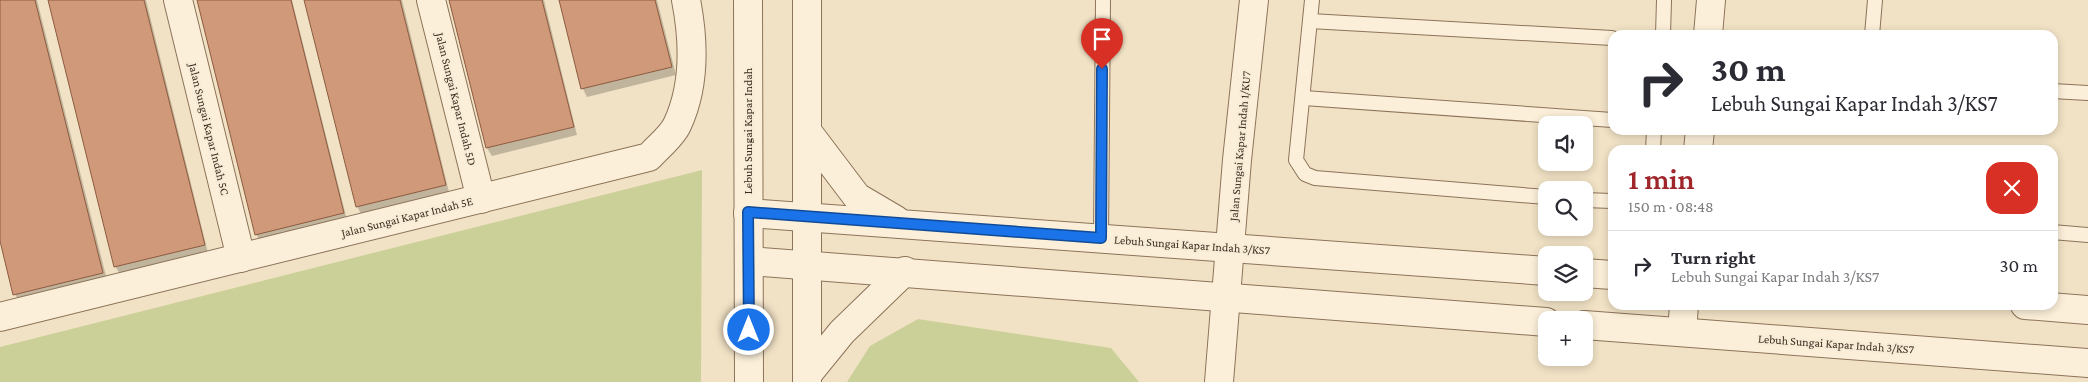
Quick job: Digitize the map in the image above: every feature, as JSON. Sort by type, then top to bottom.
[{"type":"street","name":"Jalan Sungai Kapar Indah 5C","points":[[178,0],[241,258]]},
{"type":"street","name":"Jalan Sungai Kapar Indah 5D","points":[[431,0],[481,199]]},
{"type":"street","name":"Jalan Sungai Kapar Indah 5E","points":[[0,316],[649,157],[677,126],[691,81],[691,27],[686,0]]},
{"type":"street","name":"Lebuh Sungai Kapar Indah","points":[[748,0],[749,382]]},
{"type":"street","points":[[807,0],[807,379]]},
{"type":"street","name":"Jalan Sungai Kapar Indah 1/KU7","points":[[1219,382],[1237,160],[1254,0]]},
{"type":"street","points":[[1709,30],[1712,0]]},
{"type":"street","points":[[807,131],[857,197],[902,224]]},
{"type":"street","name":"Lebuh Sungai Kapar Indah 3/KS7","points":[[748,212],[1538,270]]},
{"type":"street","points":[[749,260],[1226,299],[1538,321]]},
{"type":"street","points":[[807,379],[842,332],[905,272]]},
{"type":"street","points":[[1593,274],[1608,275]]},
{"type":"street","points":[[2058,308],[2088,310]]},
{"type":"street","points":[[1682,332],[1684,310]]},
{"type":"street","name":"Lebuh Sungai Kapar Indah 3/KS7","points":[[1593,326],[2088,363]]},
{"type":"lane","points":[[1101,238],[1103,0]]},
{"type":"lane","points":[[1312,0],[1304,98],[1296,160],[1305,174],[1315,178],[1538,196]]},
{"type":"lane","points":[[1663,30],[1664,0]]},
{"type":"lane","points":[[1872,30],[1875,0]]},
{"type":"lane","points":[[1310,21],[1608,38]]},
{"type":"lane","points":[[2058,90],[2088,93]]},
{"type":"lane","points":[[1304,98],[1608,120]]},
{"type":"lane","points":[[1593,200],[1608,201]]},
{"type":"lane","points":[[2058,232],[2088,235]]},
{"type":"green space","points":[[702,170],[701,382],[0,382],[0,347]]},
{"type":"green space","points":[[918,319],[1111,348],[1139,382],[847,382],[870,346]]},
{"type":"building","points":[[0,0],[35,0],[103,273],[13,295],[0,241]]},
{"type":"building","points":[[48,0],[144,0],[205,245],[114,267]]},
{"type":"building","points":[[197,0],[291,0],[344,213],[255,235]]},
{"type":"building","points":[[304,0],[400,0],[446,185],[356,207]]},
{"type":"building","points":[[449,0],[542,0],[574,127],[486,148]]},
{"type":"building","points":[[559,0],[655,0],[672,67],[581,89]]},
{"type":"route","points":[[749,330],[748,212],[1101,238],[1102,69]]}]
